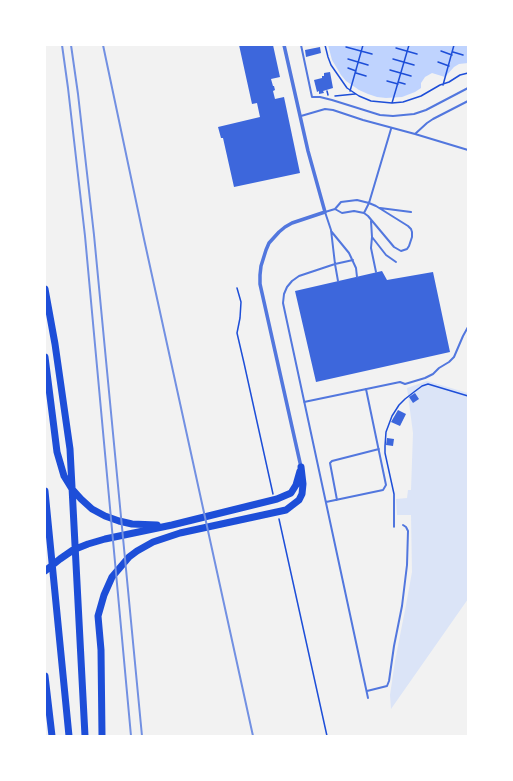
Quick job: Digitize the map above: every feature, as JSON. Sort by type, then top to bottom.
[{"type":"highway","points":[[45,289],[55,344],[70,449],[86,736]]},
{"type":"highway","points":[[45,357],[57,452],[64,476],[72,489],[92,509],[105,516],[132,524],[172,525]]},
{"type":"highway","points":[[45,571],[73,550],[88,544],[277,499],[291,493],[296,485],[301,467]]},
{"type":"highway","points":[[102,736],[98,616],[104,595],[112,577],[129,557],[153,542],[180,533],[286,510],[299,500],[302,494],[303,484],[301,467]]},
{"type":"highway","points":[[45,491],[69,736]]},
{"type":"highway","points":[[45,676],[52,736]]},
{"type":"street","points":[[284,45],[308,151],[325,212],[284,227],[269,243],[260,270],[260,284],[301,467]]},
{"type":"lane","points":[[301,45],[312,97],[332,100],[380,115],[393,116],[414,114],[426,110],[468,88]]},
{"type":"lane","points":[[415,134],[433,119],[468,101]]},
{"type":"lane","points":[[300,116],[329,109],[468,150]]},
{"type":"lane","points":[[364,213],[369,203],[392,128]]},
{"type":"lane","points":[[335,209],[342,213],[354,211],[364,213],[397,249],[404,250],[409,246],[412,237],[411,229],[378,207],[358,200],[341,202],[335,209],[325,212],[330,230],[338,281]]},
{"type":"lane","points":[[378,207],[410,212]]},
{"type":"lane","points":[[371,220],[371,248],[376,272]]},
{"type":"lane","points":[[330,230],[349,253],[356,268],[357,277]]},
{"type":"lane","points":[[372,236],[386,255],[396,262]]},
{"type":"lane","points":[[353,260],[335,264],[299,276],[290,284],[284,294],[283,299],[368,698]]},
{"type":"lane","points":[[304,402],[400,382],[405,384],[433,374],[452,360],[468,327]]},
{"type":"lane","points":[[326,502],[383,490],[386,485],[366,389]]},
{"type":"lane","points":[[337,500],[330,463],[332,461],[379,449]]},
{"type":"lane","points":[[367,691],[387,686],[389,681],[402,606],[407,565],[408,531],[403,525]]},
{"type":"path","points":[[325,45],[331,65],[344,86],[355,94],[371,101],[392,103],[403,102],[443,85],[468,72]]},
{"type":"path","points":[[350,91],[363,45]]},
{"type":"path","points":[[392,103],[409,45]]},
{"type":"path","points":[[443,85],[454,45]]},
{"type":"path","points":[[346,47],[372,54]]},
{"type":"path","points":[[396,48],[417,54]]},
{"type":"path","points":[[441,52],[452,55]]},
{"type":"path","points":[[452,52],[463,55]]},
{"type":"path","points":[[348,59],[368,65]]},
{"type":"path","points":[[393,59],[414,65]]},
{"type":"path","points":[[438,62],[448,66]]},
{"type":"path","points":[[348,68],[366,76]]},
{"type":"path","points":[[390,70],[411,76]]},
{"type":"path","points":[[387,81],[405,84]]},
{"type":"path","points":[[326,91],[328,96]]},
{"type":"path","points":[[335,96],[355,94]]},
{"type":"path","points":[[417,380],[468,396]]},
{"type":"path","points":[[394,527],[394,494],[385,454],[386,432],[392,416],[399,405],[422,386],[428,384]]},
{"type":"shaded area","points":[[427,381],[468,393],[468,599],[391,709],[390,695],[395,661],[412,572],[411,515],[397,515],[396,499],[407,498],[408,490],[411,490],[413,433],[407,388]]},
{"type":"water","points":[[328,45],[468,45],[468,63],[459,64],[454,67],[445,77],[432,73],[425,77],[421,83],[421,88],[402,97],[377,97],[359,90],[346,81],[332,60]]},
{"type":"building","points":[[239,45],[273,45],[280,77],[271,79],[275,90],[273,91],[275,99],[284,97],[300,173],[234,187],[223,138],[221,138],[218,127],[260,117],[257,103],[252,104]]},
{"type":"building","points":[[320,47],[321,53],[306,57],[305,50]]},
{"type":"building","points":[[330,72],[333,88],[319,94],[319,91],[317,92],[314,80],[322,78],[324,73]]},
{"type":"building","points":[[382,271],[387,280],[433,272],[450,352],[316,382],[295,291]]},
{"type":"building","points":[[415,393],[419,399],[413,403],[409,397]]},
{"type":"building","points":[[398,410],[406,414],[400,426],[391,422]]},
{"type":"building","points":[[387,438],[394,439],[393,446],[386,445]]},
{"type":"railway","points":[[62,45],[85,236],[131,736]]},
{"type":"railway","points":[[71,45],[94,235],[142,736]]},
{"type":"railway","points":[[103,45],[253,736]]}]
